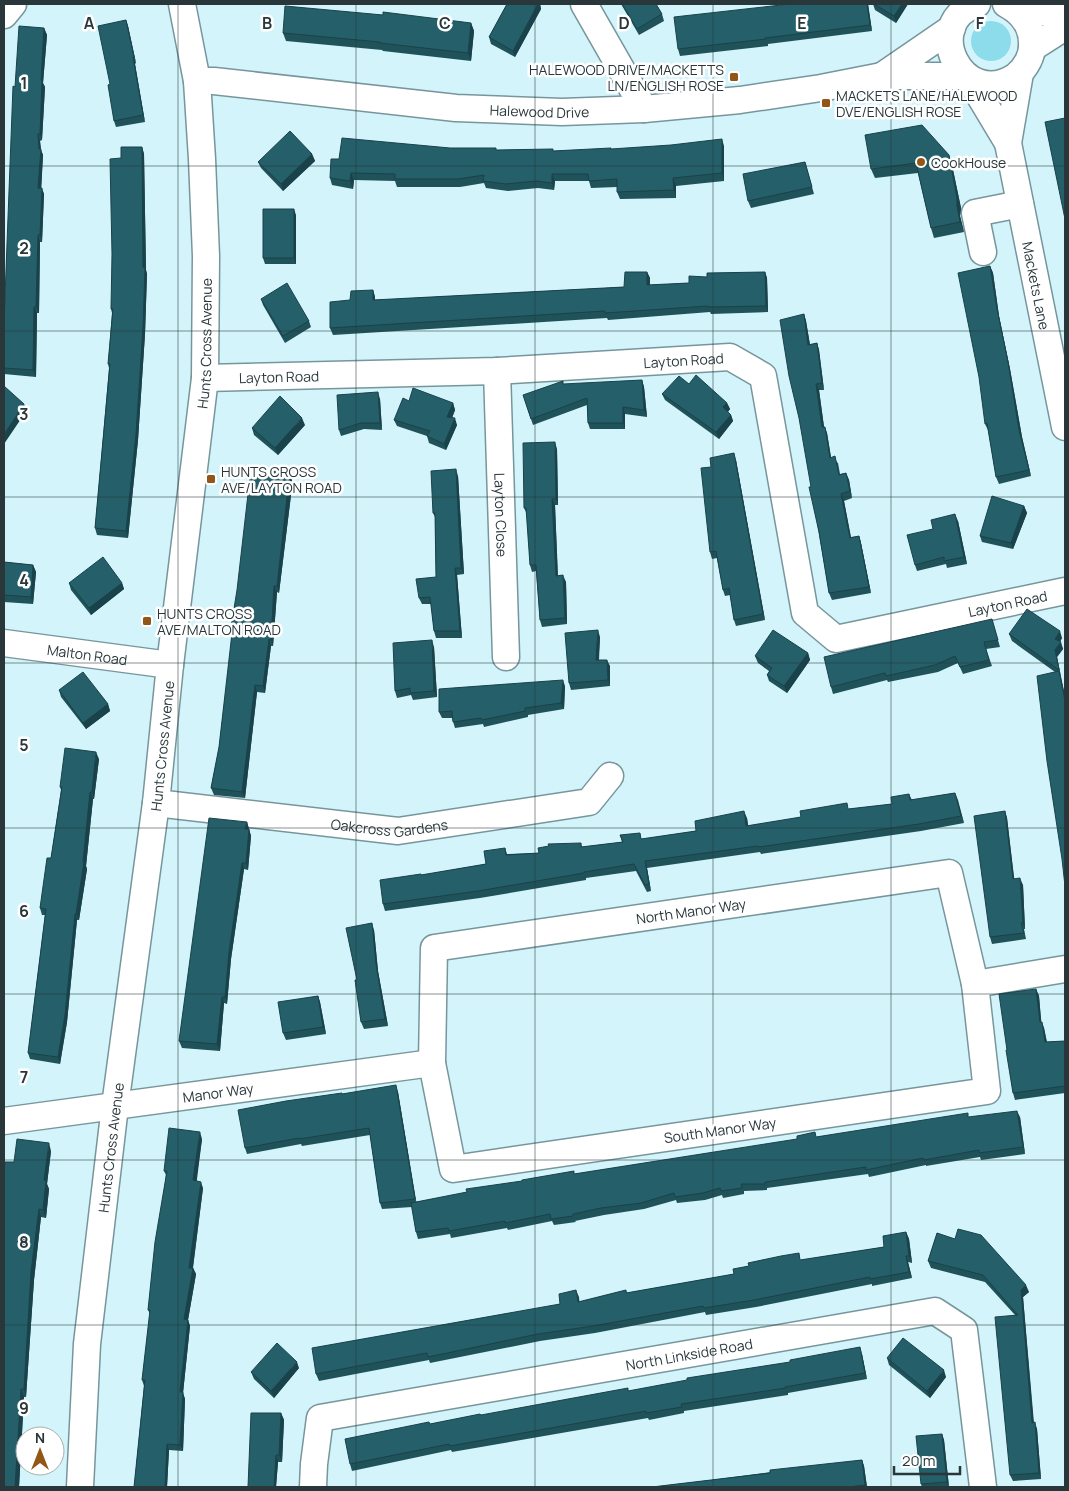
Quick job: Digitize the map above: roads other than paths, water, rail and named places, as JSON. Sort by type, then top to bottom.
[{"type":"street","points":[[4,15],[13,4]]},
{"type":"street","name":"Hunts Cross Avenue","points":[[80,1487],[87,1344],[156,803],[170,666],[205,378],[206,256],[202,159],[196,81],[182,4]]},
{"type":"street","points":[[584,4],[644,109]]},
{"type":"street","points":[[1009,6],[1065,12]]},
{"type":"street","points":[[1009,6],[1027,22],[1032,34],[1032,48]]},
{"type":"street","name":"Halewood Drive","points":[[882,76],[965,12]]},
{"type":"street","name":"Mackets Lane","points":[[965,12],[949,41],[951,54],[956,66],[967,77],[1008,143],[1065,427]]},
{"type":"street","points":[[1032,48],[1065,28]]},
{"type":"street","name":"Mackets Lane","points":[[1008,143],[1020,73],[1028,61],[1032,48]]},
{"type":"street","name":"Halewood Drive","points":[[196,81],[214,81],[456,108],[562,112],[644,109],[740,100],[821,88],[882,76],[967,77],[982,83],[995,84],[1009,80],[1020,73]]},
{"type":"street","points":[[983,252],[975,213],[1020,204]]},
{"type":"street","name":"Layton Road","points":[[205,378],[497,371],[730,357],[763,376],[805,613],[836,639],[1065,591]]},
{"type":"street","name":"Layton Close","points":[[497,371],[506,657]]},
{"type":"street","name":"Malton Road","points":[[4,643],[170,666]]},
{"type":"street","name":"Oakcross Gardens","points":[[156,803],[398,832],[590,802],[610,776]]},
{"type":"street","name":"North Manor Way","points":[[432,1063],[434,948],[949,873],[975,984]]},
{"type":"street","points":[[975,984],[1065,969]]},
{"type":"street","name":"South Manor Way","points":[[432,1063],[453,1169],[986,1091],[975,984]]},
{"type":"street","name":"Manor Way","points":[[4,1121],[432,1063]]},
{"type":"street","name":"North Linkside Road","points":[[313,1487],[320,1418],[935,1311],[964,1330],[983,1487]]},
{"type":"place","name":"HALEWOOD DRIVE/MACKETTS LN/ENGLISH ROSE","points":[[734,77]]},
{"type":"place","name":"MACKETS LANE/HALEWOOD DVE/ENGLISH ROSE","points":[[826,103]]},
{"type":"place","name":"CookHouse","points":[[921,162]]},
{"type":"place","name":"HUNTS CROSS AVE/LAYTON ROAD","points":[[211,479]]},
{"type":"place","name":"HUNTS CROSS AVE/MALTON ROAD","points":[[147,621]]}]
